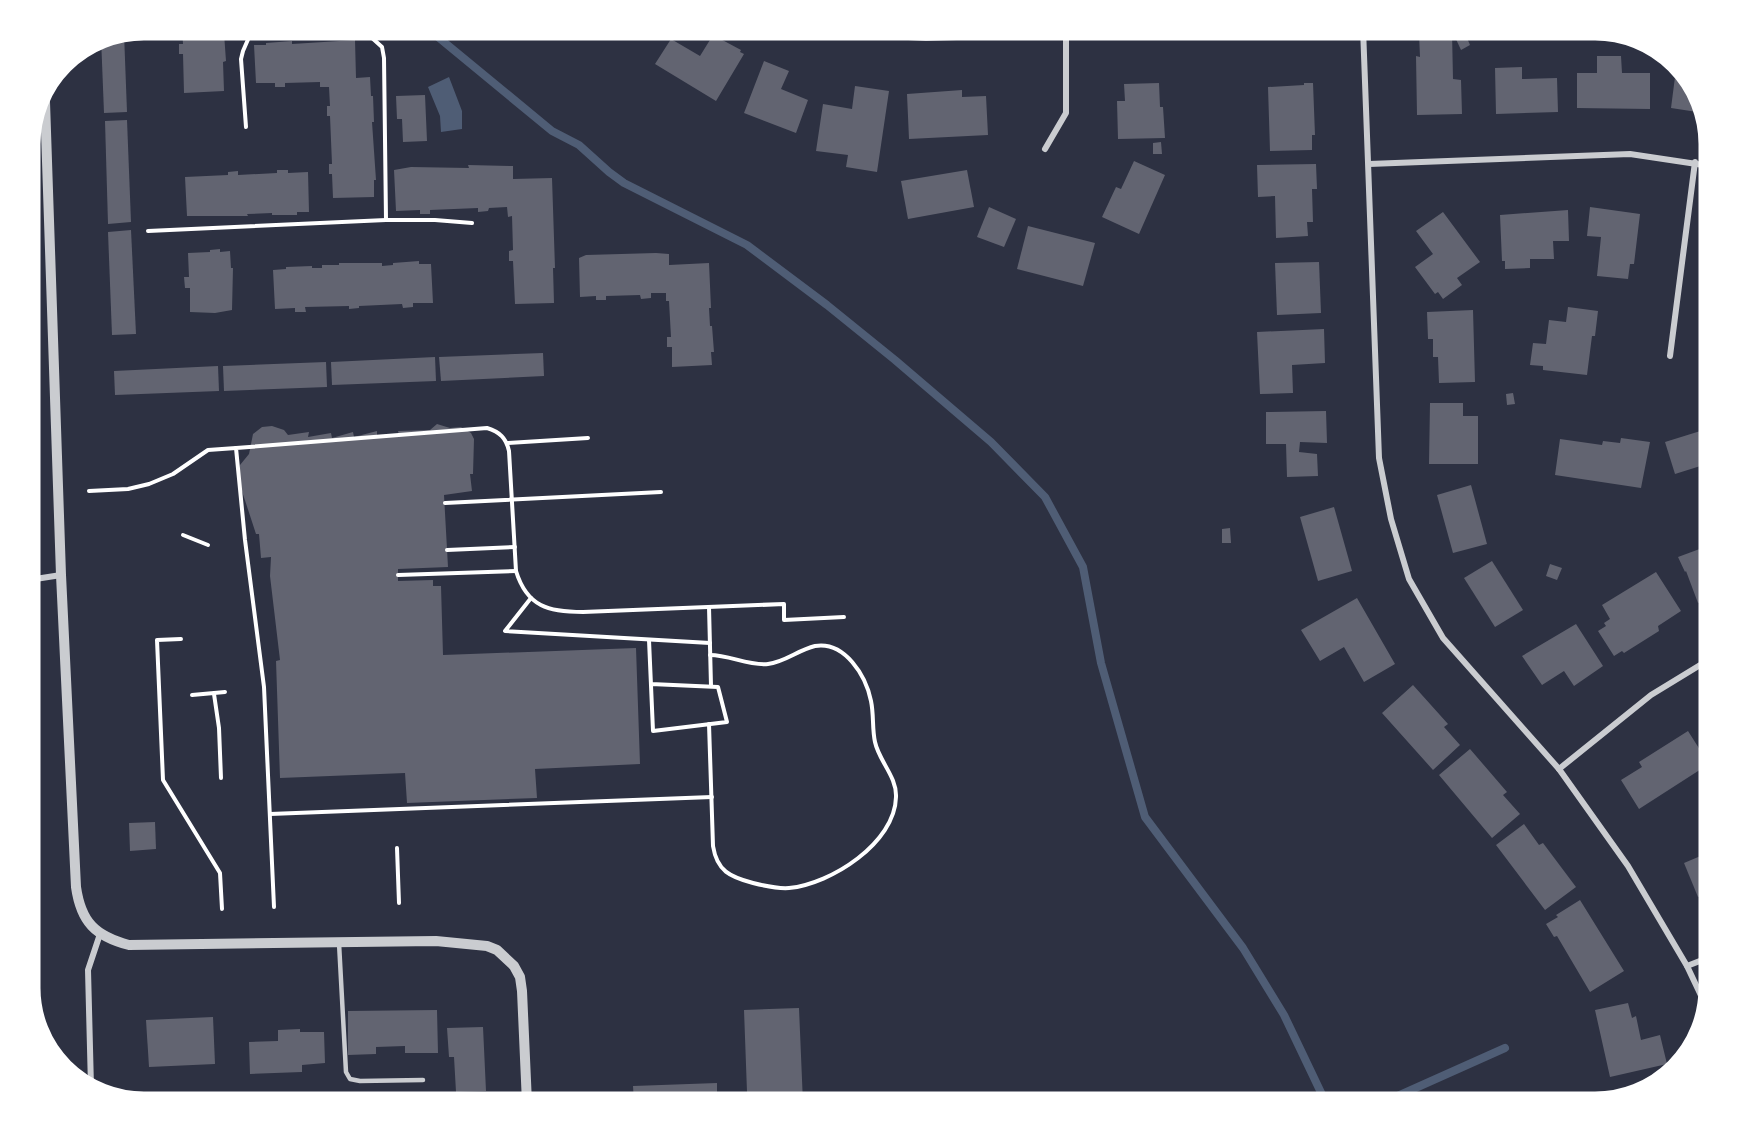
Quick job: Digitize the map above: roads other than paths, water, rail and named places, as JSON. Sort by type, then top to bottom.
[{"type":"street","points":[[1045,149],[1066,112],[1066,39]]},
{"type":"street","points":[[1363,39],[1379,458],[1390,519],[1409,579],[1443,638],[1559,770],[1628,866],[1700,992]]},
{"type":"street","points":[[45,110],[61,575],[76,887],[80,908],[100,934],[129,945],[436,941],[487,946],[497,950],[517,972],[522,991],[527,1093]]},
{"type":"street","points":[[1369,164],[1630,154],[1700,163]]},
{"type":"street","points":[[1670,356],[1695,162]]},
{"type":"street","points":[[39,578],[61,575]]},
{"type":"street","points":[[1559,770],[1651,695],[1700,664]]},
{"type":"street","points":[[91,1078],[88,970],[100,934]]},
{"type":"street","points":[[1687,966],[1700,961]]},
{"type":"lane","points":[[339,943],[346,1072],[350,1079],[360,1081],[423,1080]]},
{"type":"water","points":[[449,77],[462,111],[462,129],[441,132],[440,116],[428,87]]},
{"type":"waterway","points":[[440,39],[552,131],[579,145],[624,183],[747,245],[827,305],[991,442],[1045,497],[1083,567],[1101,663],[1145,817],[1243,948],[1284,1015],[1321,1093]]},
{"type":"waterway","points":[[1404,1093],[1505,1048]]}]
